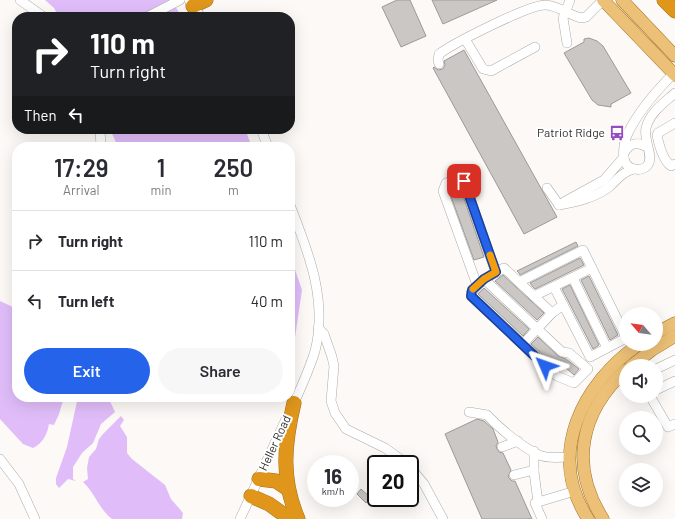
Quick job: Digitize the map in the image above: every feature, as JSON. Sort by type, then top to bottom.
[{"type":"highway","points":[[664,0],[675,11]]},
{"type":"highway","points":[[294,403],[287,432],[285,450],[288,489],[298,519]]},
{"type":"highway","points":[[259,479],[276,481],[288,489]]},
{"type":"highway","points":[[251,496],[269,504],[290,519]]},
{"type":"main road","points":[[603,0],[675,74]]},
{"type":"main road","points":[[622,0],[675,56]]},
{"type":"main road","points":[[663,329],[675,323]]},
{"type":"main road","points":[[640,359],[656,347],[675,336]]},
{"type":"main road","points":[[603,519],[589,494],[584,471],[583,455],[585,439],[601,387],[616,362],[630,351]]},
{"type":"main road","points":[[588,519],[575,491],[571,474],[570,457],[572,438],[583,405],[601,387],[619,378]]},
{"type":"street","points":[[20,0],[37,12]]},
{"type":"street","points":[[157,12],[180,0]]},
{"type":"street","points":[[567,43],[563,18],[570,0]]},
{"type":"street","points":[[439,64],[438,57],[440,54],[465,39],[539,6],[548,5],[581,18],[586,17],[603,0]]},
{"type":"street","points":[[465,39],[483,69],[488,71],[491,71],[535,47]]},
{"type":"street","points":[[634,169],[628,166],[624,155],[625,141],[628,133],[646,104],[675,74]]},
{"type":"street","points":[[559,205],[585,200],[604,190],[622,174],[647,166],[649,153],[645,132],[649,120],[654,112],[675,93]]},
{"type":"street","points":[[675,123],[658,133],[658,141],[668,165],[671,166],[675,164]]},
{"type":"street","points":[[559,205],[604,180],[624,155],[628,147],[634,144],[641,144],[649,153]]},
{"type":"street","points":[[649,153],[662,152]]},
{"type":"street","points":[[496,272],[464,181],[457,178],[446,183],[443,191],[480,282],[538,329],[562,352],[569,354],[588,369],[574,383],[557,376],[471,296],[472,290],[480,282],[504,268],[552,313]]},
{"type":"street","points":[[547,188],[559,205]]},
{"type":"street","name":"Heller Road","points":[[295,219],[313,268],[317,289],[318,328],[315,350],[307,375],[295,401]]},
{"type":"street","points":[[519,282],[583,250],[619,324]]},
{"type":"street","points":[[534,296],[592,268]]},
{"type":"street","points":[[573,278],[607,348]]},
{"type":"street","points":[[554,287],[590,357],[619,342]]},
{"type":"street","points":[[523,344],[552,313],[563,305]]},
{"type":"street","points":[[318,328],[324,334],[334,366],[330,394],[335,413],[346,429],[385,448],[395,455]]},
{"type":"street","points":[[663,366],[675,360]]},
{"type":"street","points":[[584,374],[601,387]]},
{"type":"street","points":[[663,386],[675,380]]},
{"type":"street","name":"Heller Road","points":[[240,519],[294,403]]},
{"type":"street","points":[[654,403],[668,427],[675,424]]},
{"type":"street","points":[[469,412],[487,415],[493,422],[518,441],[551,460],[570,457]]},
{"type":"street","points":[[502,447],[518,441]]},
{"type":"street","points":[[534,451],[534,470],[538,502],[535,503],[542,519]]},
{"type":"street","points":[[0,459],[19,484],[35,519]]},
{"type":"street","points":[[514,475],[534,470]]},
{"type":"street","points":[[419,478],[424,484],[443,519]]},
{"type":"street","points":[[538,502],[575,491]]},
{"type":"shaded area","points":[[45,0],[171,0],[179,12],[56,12]]},
{"type":"shaded area","points":[[112,134],[247,134],[250,142],[116,142]]},
{"type":"shaded area","points":[[295,270],[302,290],[295,337]]},
{"type":"shaded area","points":[[0,301],[12,307],[12,402],[63,402],[54,425],[49,424],[44,438],[33,448],[23,444],[0,419]]},
{"type":"shaded area","points":[[77,402],[110,402],[115,412],[101,424],[93,443],[82,453],[73,467],[73,479],[76,481],[68,479],[59,488],[56,484],[56,478],[67,447]]},
{"type":"shaded area","points":[[121,416],[124,420],[120,426],[127,437],[127,453],[132,459],[165,485],[171,499],[183,513],[182,519],[112,519],[104,511],[91,491],[83,482],[88,479],[87,468],[89,457],[96,449],[99,439]]},
{"type":"building","points":[[397,0],[410,0],[426,36],[401,47],[382,7]]},
{"type":"building","points":[[432,0],[497,0],[443,24]]},
{"type":"building","points":[[589,38],[597,41],[603,46],[631,93],[611,104],[611,107],[598,105],[592,100],[564,53],[584,42],[584,39]]},
{"type":"building","points":[[464,50],[557,217],[524,234],[433,68],[434,67],[438,70],[443,69],[445,65],[444,61]]},
{"type":"building","points":[[460,187],[484,257],[474,260],[449,191]]},
{"type":"building","points":[[576,242],[578,246],[520,275],[517,271]]},
{"type":"building","points":[[580,258],[584,265],[535,289],[530,283]]},
{"type":"building","points":[[503,275],[544,313],[537,320],[495,281]]},
{"type":"building","points":[[589,276],[618,335],[610,340],[581,280]]},
{"type":"building","points":[[570,285],[599,345],[593,349],[562,289]]},
{"type":"building","points":[[484,288],[529,329],[523,336],[478,294]]},
{"type":"building","points":[[538,337],[558,356],[566,359],[579,369],[574,375],[565,367],[560,371],[531,344]]},
{"type":"building","points":[[477,419],[484,421],[493,429],[498,442],[496,446],[497,449],[499,452],[503,453],[511,470],[508,477],[512,481],[515,481],[532,519],[482,519],[445,434]]},
{"type":"building","points":[[361,489],[367,494],[366,503],[359,496],[359,492]]},
{"type":"slow traffic","points":[[473,289],[484,279],[496,272],[490,255]]},
{"type":"place","name":"Patriot Ridge","points":[[617,133]]},
{"type":"route","points":[[464,181],[496,272],[484,279],[472,290],[471,296],[545,366]]}]
